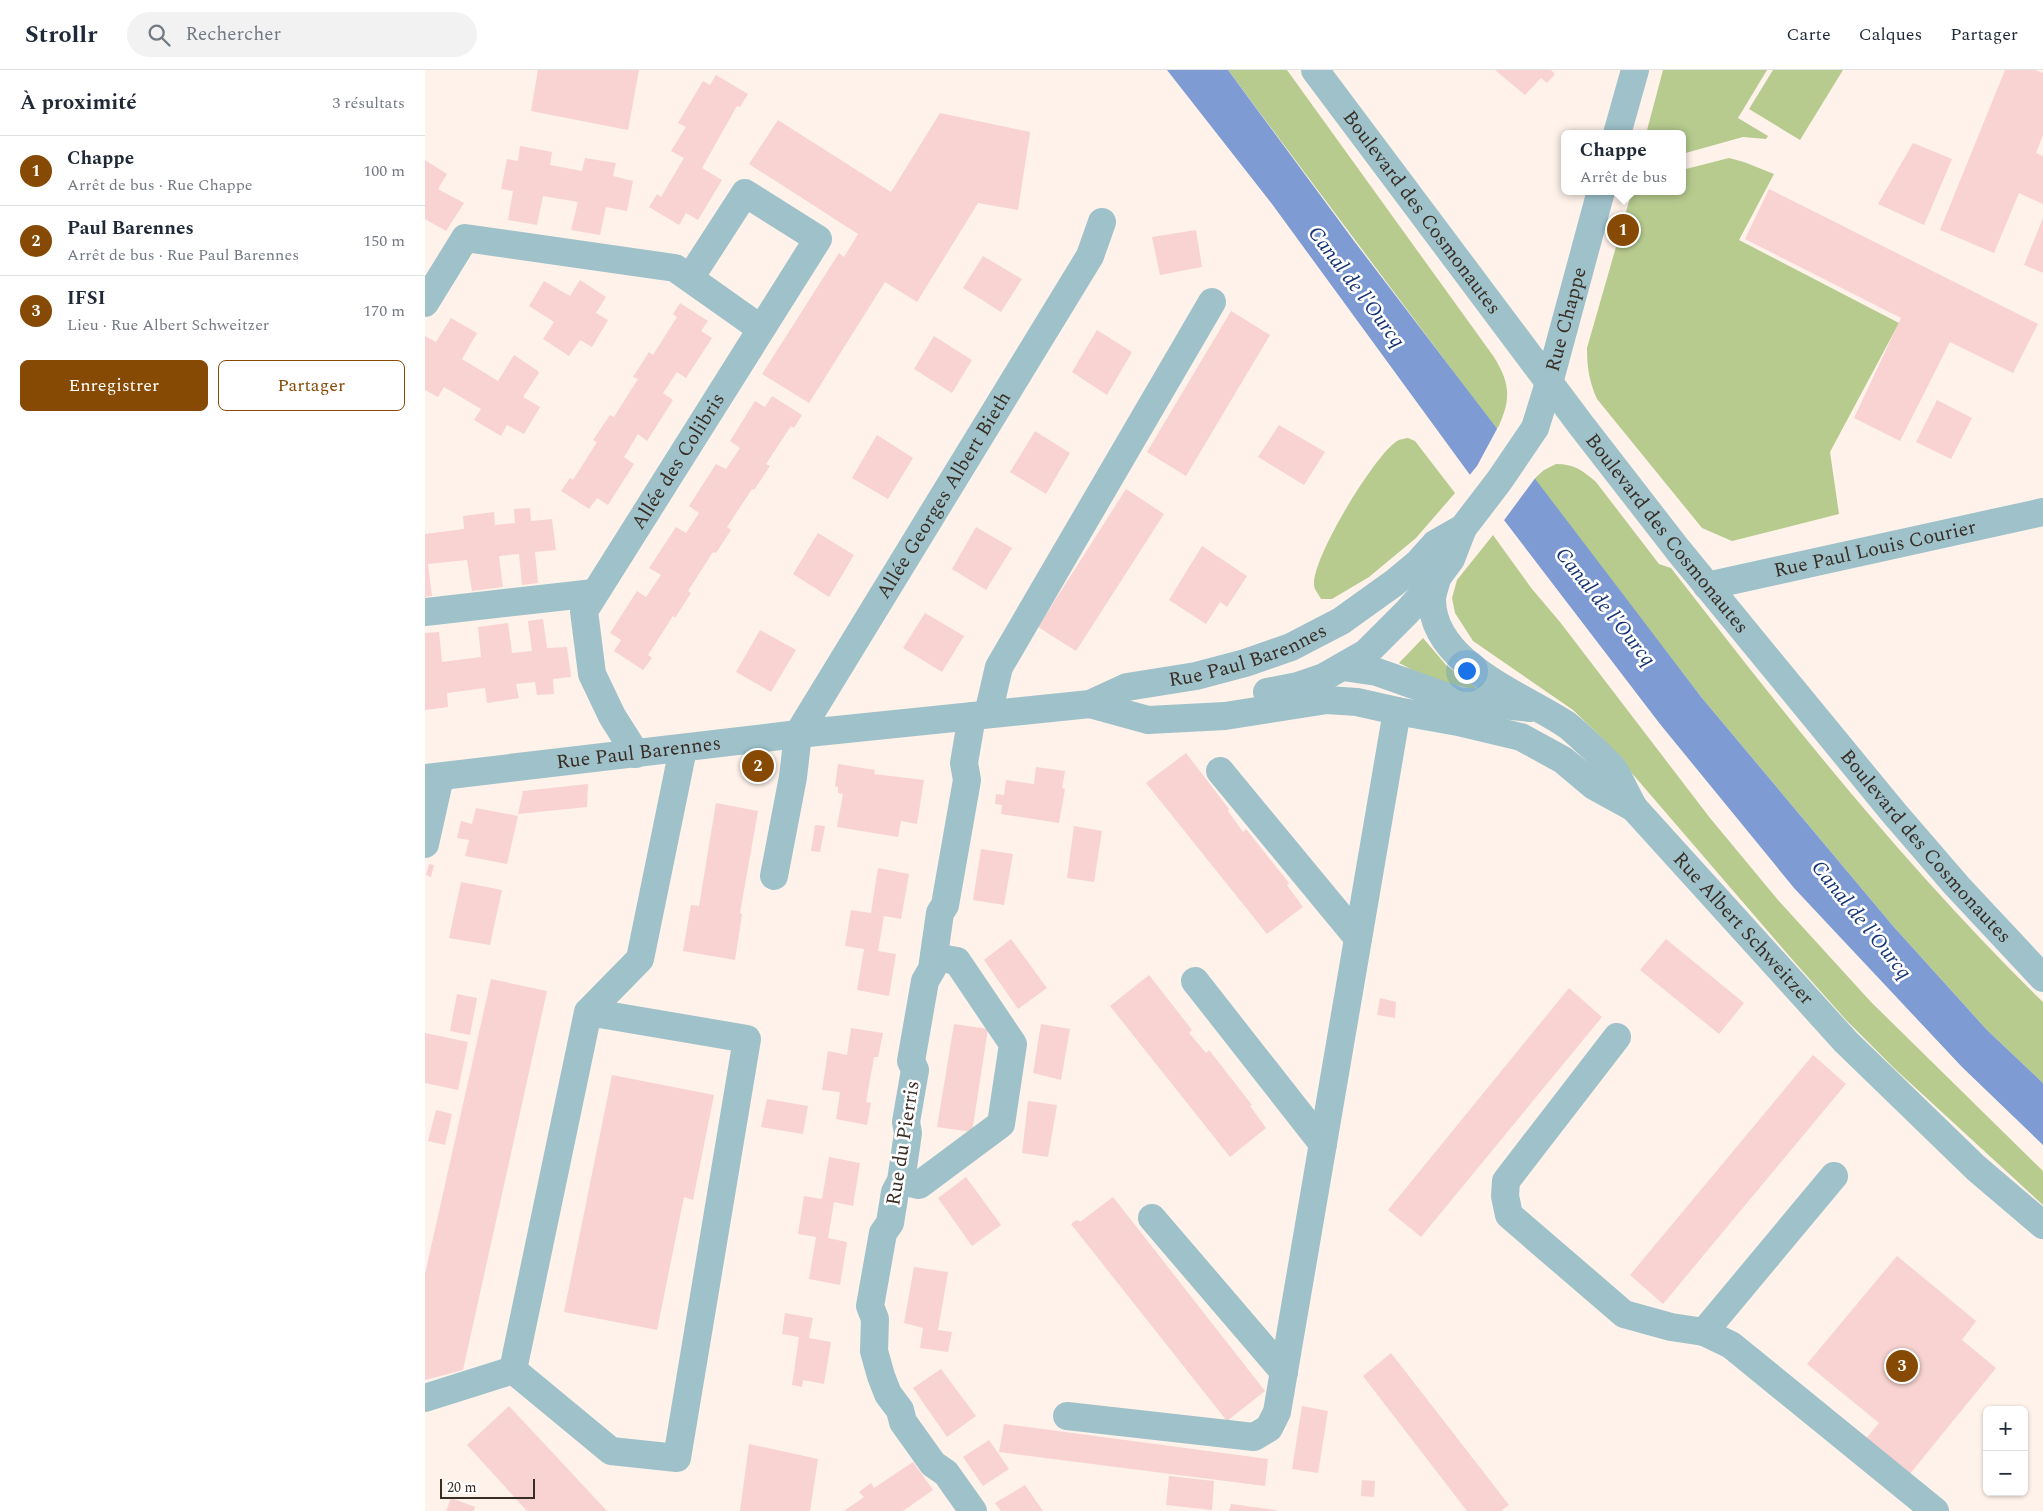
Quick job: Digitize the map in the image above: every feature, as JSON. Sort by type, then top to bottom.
[{"type":"street","name":"Boulevard des Cosmonautes","points":[[1315,70],[1549,383],[1678,550],[1894,813],[1957,886],[2043,978]]},
{"type":"street","points":[[1618,130],[1635,70]]},
{"type":"street","name":"Allée des Colibris","points":[[636,754],[612,716],[592,674],[584,611],[760,328],[818,239],[745,193],[690,278]]},
{"type":"street","name":"Rue Chappe","points":[[1468,522],[1535,428],[1600,195]]},
{"type":"street","name":"Allée Georges Albert Bieth","points":[[798,734],[1090,256],[1102,222]]},
{"type":"street","points":[[425,304],[465,238],[675,268],[760,328]]},
{"type":"street","name":"Rue du Pierris","points":[[973,1511],[946,1473],[933,1464],[903,1422],[901,1410],[888,1394],[874,1351],[875,1319],[870,1306],[883,1233],[890,1223],[895,1192],[901,1181],[908,1133],[906,1122],[915,1070],[911,1061],[925,981],[934,957],[940,913],[945,904],[967,780],[964,763],[999,667],[1212,302]]},
{"type":"street","name":"Rue Paul Louis Courier","points":[[1707,586],[2043,512]]},
{"type":"street","name":"Rue Paul Barennes","points":[[1126,715],[1148,707],[1225,701],[1298,686],[1324,677],[1343,667],[1366,653],[1407,612],[1437,578],[1451,559],[1468,522]]},
{"type":"street","name":"Rue Paul Barennes","points":[[433,777],[798,734],[1090,704],[1127,687],[1196,676],[1245,663],[1291,647],[1341,620],[1395,583],[1418,563],[1435,544],[1468,522]]},
{"type":"street","points":[[1437,578],[1432,599],[1436,620],[1452,649],[1467,664],[1568,726],[1613,769],[1634,808]]},
{"type":"street","name":"Rue Paul Barennes","points":[[1343,667],[1343,638],[1381,609],[1395,583]]},
{"type":"street","points":[[425,612],[594,593]]},
{"type":"street","points":[[1320,632],[1343,667],[1357,702]]},
{"type":"street","points":[[1343,667],[1377,672],[1459,701],[1539,709]]},
{"type":"street","name":"Rue Paul Barennes","points":[[1090,704],[1148,720],[1225,716],[1327,700],[1357,702],[1397,712]]},
{"type":"street","points":[[1067,1416],[1254,1437],[1269,1428],[1277,1412],[1397,712]]},
{"type":"street","name":"Rue Albert Schweitzer","points":[[1397,712],[1458,722],[1521,737],[1563,760],[1594,786],[1634,808],[1846,1042],[1976,1168],[2043,1225]]},
{"type":"street","points":[[774,876],[793,778],[798,734]]},
{"type":"street","points":[[513,1370],[588,1012],[640,959],[683,749]]},
{"type":"street","points":[[1220,771],[1358,938]]},
{"type":"street","points":[[425,844],[433,777]]},
{"type":"street","points":[[901,1181],[919,1185],[1001,1124],[1013,1044],[957,961],[934,957]]},
{"type":"street","points":[[1195,981],[1323,1144]]},
{"type":"street","points":[[513,1370],[611,1450],[677,1458],[747,1039],[588,1012]]},
{"type":"street","points":[[1617,1037],[1506,1181],[1505,1196],[1509,1215],[1624,1314],[1671,1327],[1703,1332],[1731,1345],[1935,1511]]},
{"type":"street","points":[[1703,1332],[1834,1176]]},
{"type":"street","points":[[1152,1218],[1284,1372]]},
{"type":"street","points":[[425,1398],[513,1370]]},
{"type":"green space","points":[[1228,70],[1287,70],[1500,367],[1506,384],[1507,401],[1497,430]]},
{"type":"green space","points":[[1663,70],[1767,70],[1738,118],[1768,136],[1766,139],[1743,137],[1686,153],[1686,130],[1647,130]]},
{"type":"green space","points":[[1773,70],[1843,70],[1800,140],[1749,109]]},
{"type":"green space","points":[[1729,158],[1774,174],[1739,240],[1899,323],[1830,452],[1839,514],[1732,541],[1702,528],[1597,399],[1589,374],[1587,348],[1631,195],[1686,195],[1686,169]]},
{"type":"green space","points":[[1408,438],[1415,441],[1455,493],[1416,538],[1369,577],[1332,599],[1321,599],[1314,587],[1316,572],[1333,532],[1346,508],[1374,466],[1397,441]]},
{"type":"green space","points":[[1556,464],[1578,468],[1596,482],[1659,564],[1671,568],[1759,681],[1896,846],[1992,951],[2043,1002],[2043,1083],[1987,1030],[1893,926],[1702,698],[1534,479],[1544,470]]},
{"type":"green space","points":[[1493,535],[1532,589],[1560,622],[1710,818],[1778,900],[1871,1002],[2043,1171],[2043,1205],[1895,1069],[1847,1021],[1599,735],[1573,710],[1473,641],[1455,613],[1452,598],[1457,580]]},
{"type":"green space","points":[[1423,638],[1446,665],[1479,690],[1438,680],[1399,663]]},
{"type":"water","name":"Canal de l'Ourcq","points":[[1167,70],[1228,70],[1354,241],[1702,698],[1893,926],[1987,1030],[2043,1083],[2043,1145],[1962,1067],[1794,888],[1660,724],[1481,490],[1272,204]]},
{"type":"pier","points":[[1498,427],[1536,477],[1502,523],[1468,477],[1477,466]]},
{"type":"building","points":[[538,70],[639,70],[628,130],[531,111]]},
{"type":"building","points":[[1495,70],[1551,70],[1555,74],[1547,83],[1541,78],[1525,95]]},
{"type":"building","points":[[2005,70],[2035,70],[2043,73],[2043,135],[2036,153],[2043,156],[2043,204],[2019,193],[1994,253],[1940,230]]},
{"type":"building","points":[[716,75],[748,94],[740,107],[737,106],[702,168],[722,180],[698,220],[686,213],[679,225],[649,207],[657,194],[661,197],[684,158],[671,151],[686,127],[678,123],[703,81],[710,85]]},
{"type":"building","points":[[940,113],[1030,132],[1018,210],[978,203],[917,302],[885,282],[809,403],[762,374],[839,253],[844,257],[858,234],[749,164],[778,120],[891,192]]},
{"type":"building","points":[[1913,143],[1952,159],[1924,225],[1878,204]]},
{"type":"building","points":[[520,146],[552,152],[550,165],[582,171],[585,158],[616,163],[613,176],[633,181],[627,211],[606,207],[600,235],[571,230],[578,202],[543,196],[537,225],[508,220],[513,191],[501,189],[507,159],[518,161]]},
{"type":"building","points":[[425,160],[447,174],[438,189],[464,203],[446,231],[425,219]]},
{"type":"building","points":[[1769,189],[2038,324],[2013,373],[1950,342],[1900,441],[1854,418],[1901,318],[1745,239]]},
{"type":"building","points":[[2043,218],[2043,273],[2024,265]]},
{"type":"building","points":[[1196,230],[1202,267],[1160,275],[1152,237]]},
{"type":"building","points":[[983,256],[1022,279],[1001,312],[963,288]]},
{"type":"building","points":[[580,280],[606,297],[596,313],[608,320],[592,347],[580,340],[569,356],[543,339],[554,322],[529,306],[544,281],[570,296]]},
{"type":"building","points":[[680,303],[708,321],[701,331],[712,338],[686,378],[677,372],[663,393],[673,400],[647,441],[638,434],[624,457],[634,464],[608,505],[597,498],[589,509],[561,491],[570,478],[573,480],[597,442],[593,440],[610,415],[614,417],[638,379],[633,377],[649,352],[653,355],[677,317],[673,314]]},
{"type":"building","points":[[1231,311],[1270,335],[1186,476],[1147,452]]},
{"type":"building","points":[[451,318],[477,333],[462,359],[498,381],[514,355],[538,371],[539,373],[523,397],[540,407],[524,434],[507,425],[501,436],[474,420],[481,409],[444,387],[438,397],[425,390],[425,336],[436,342]]},
{"type":"building","points":[[1097,330],[1132,352],[1107,395],[1072,372]]},
{"type":"building","points":[[934,336],[972,360],[952,393],[914,369]]},
{"type":"building","points":[[772,396],[802,415],[794,428],[791,426],[766,464],[770,466],[727,527],[731,530],[716,553],[713,552],[688,591],[691,593],[675,618],[673,616],[648,655],[652,658],[643,670],[614,651],[621,640],[610,633],[637,591],[646,597],[661,575],[649,568],[676,527],[686,533],[699,513],[689,506],[716,464],[726,469],[740,448],[730,441],[755,401],[765,407]]},
{"type":"building","points":[[1937,400],[1972,418],[1951,459],[1916,442]]},
{"type":"building","points":[[1279,425],[1325,452],[1304,485],[1258,457]]},
{"type":"building","points":[[1035,431],[1070,453],[1046,494],[1010,472]]},
{"type":"building","points":[[877,435],[913,458],[888,499],[852,478]]},
{"type":"building","points":[[1126,489],[1164,514],[1076,651],[1038,627]]},
{"type":"building","points":[[530,508],[531,521],[552,519],[556,550],[535,552],[538,583],[522,585],[519,554],[499,556],[503,587],[472,591],[467,560],[428,564],[432,596],[425,597],[425,534],[464,529],[463,516],[494,512],[495,525],[515,523],[514,509]]},
{"type":"building","points":[[976,527],[1012,548],[986,590],[952,569]]},
{"type":"building","points":[[818,533],[854,555],[829,597],[793,574]]},
{"type":"building","points":[[1202,546],[1247,576],[1227,607],[1220,602],[1206,624],[1169,600]]},
{"type":"building","points":[[925,613],[964,636],[942,672],[903,648]]},
{"type":"building","points":[[543,619],[547,648],[567,647],[571,677],[553,679],[554,694],[537,695],[535,682],[516,684],[519,698],[487,703],[485,688],[447,693],[448,707],[425,710],[425,633],[439,632],[442,662],[481,657],[478,627],[508,623],[512,653],[532,651],[528,621]]},
{"type":"building","points":[[760,630],[796,650],[771,692],[736,672]]},
{"type":"building","points":[[1186,753],[1229,809],[1228,811],[1243,832],[1246,829],[1289,883],[1287,885],[1303,907],[1267,934],[1146,783]]},
{"type":"building","points":[[838,764],[875,770],[874,774],[924,780],[917,824],[901,821],[898,837],[837,827],[843,794],[838,793],[838,787],[835,786]]},
{"type":"building","points":[[1036,767],[1065,771],[1062,788],[1065,789],[1059,823],[1001,814],[1002,805],[995,804],[996,794],[1004,795],[1006,780],[1034,784]]},
{"type":"building","points":[[588,784],[587,807],[518,814],[523,791]]},
{"type":"building","points":[[716,803],[758,811],[740,913],[742,914],[735,960],[683,951],[691,905],[699,906]]},
{"type":"building","points":[[476,808],[518,816],[507,864],[465,856],[469,840],[457,838],[461,821],[472,824]]},
{"type":"building","points":[[815,825],[825,826],[820,852],[811,851]]},
{"type":"building","points":[[1074,826],[1102,831],[1094,882],[1067,878]]},
{"type":"building","points":[[981,849],[1013,854],[1004,905],[973,900]]},
{"type":"building","points":[[429,864],[434,865],[431,877],[426,875]]},
{"type":"building","points":[[878,868],[909,874],[901,919],[884,916],[878,951],[896,954],[889,996],[857,990],[864,949],[845,946],[851,910],[871,913]]},
{"type":"building","points":[[461,882],[502,890],[490,945],[449,938]]},
{"type":"building","points":[[1011,939],[1047,988],[1018,1009],[984,960]]},
{"type":"building","points":[[1666,939],[1744,1003],[1719,1034],[1640,970]]},
{"type":"building","points":[[1149,975],[1192,1030],[1189,1033],[1206,1053],[1209,1050],[1252,1105],[1250,1106],[1266,1128],[1230,1157],[1110,1006]]},
{"type":"building","points":[[491,979],[547,991],[463,1370],[425,1380],[425,1274]]},
{"type":"building","points":[[1569,988],[1602,1017],[1421,1237],[1388,1210]]},
{"type":"building","points":[[457,994],[477,998],[470,1035],[450,1031]]},
{"type":"building","points":[[1380,998],[1396,1002],[1395,1018],[1377,1015]]},
{"type":"building","points":[[954,1024],[988,1029],[972,1132],[937,1127]]},
{"type":"building","points":[[1041,1024],[1070,1029],[1061,1080],[1033,1073]]},
{"type":"building","points":[[851,1028],[883,1033],[878,1057],[874,1057],[866,1102],[871,1103],[867,1125],[836,1119],[840,1092],[822,1090],[828,1051],[847,1055]]},
{"type":"building","points":[[425,1033],[468,1042],[458,1090],[425,1083]]},
{"type":"building","points":[[1813,1055],[1846,1084],[1663,1304],[1630,1275]]},
{"type":"building","points":[[612,1075],[714,1095],[693,1200],[684,1197],[657,1330],[564,1312]]},
{"type":"building","points":[[767,1099],[808,1106],[803,1134],[761,1127]]},
{"type":"building","points":[[1028,1101],[1057,1105],[1048,1157],[1022,1153]]},
{"type":"building","points":[[436,1110],[452,1114],[445,1145],[428,1141]]},
{"type":"building","points":[[829,1157],[860,1163],[853,1206],[834,1202],[828,1238],[847,1242],[840,1285],[809,1279],[816,1237],[798,1234],[804,1196],[822,1199]]},
{"type":"building","points":[[966,1177],[1001,1225],[972,1246],[938,1198]]},
{"type":"building","points":[[1113,1197],[1265,1391],[1227,1421],[1071,1224],[1078,1220],[1080,1222]]},
{"type":"building","points":[[1897,1256],[1976,1321],[1962,1340],[1996,1368],[1909,1475],[1865,1440],[1879,1423],[1807,1364]]},
{"type":"building","points":[[914,1267],[948,1272],[938,1330],[952,1332],[948,1352],[920,1348],[923,1328],[904,1323]]},
{"type":"building","points":[[785,1313],[813,1318],[809,1338],[831,1342],[824,1384],[803,1380],[802,1387],[792,1385],[799,1337],[782,1334]]},
{"type":"building","points":[[1391,1353],[1509,1505],[1501,1511],[1467,1511],[1363,1376]]},
{"type":"building","points":[[941,1369],[976,1416],[947,1437],[913,1388]]},
{"type":"building","points":[[509,1406],[607,1511],[527,1511],[467,1445]]},
{"type":"building","points":[[1302,1406],[1328,1411],[1318,1473],[1292,1469]]},
{"type":"building","points":[[1004,1424],[1268,1459],[1265,1486],[999,1452]]},
{"type":"building","points":[[989,1440],[1009,1469],[983,1486],[963,1457]]},
{"type":"building","points":[[749,1444],[818,1459],[810,1511],[740,1511]]},
{"type":"building","points":[[913,1462],[933,1490],[903,1511],[844,1511],[864,1497],[859,1492],[871,1483],[874,1488]]},
{"type":"building","points":[[1169,1476],[1214,1481],[1212,1510],[1166,1505]]},
{"type":"building","points":[[1362,1480],[1375,1481],[1374,1497],[1361,1496]]},
{"type":"building","points":[[1025,1485],[1043,1511],[1001,1511],[995,1503]]},
{"type":"building","points":[[451,1498],[475,1507],[474,1511],[446,1511]]},
{"type":"building","points":[[1231,1504],[1276,1510],[1276,1511],[1229,1511]]},
{"type":"place","name":"Chappe","points":[[1623,230]]},
{"type":"place","name":"Paul Barennes","points":[[758,766]]},
{"type":"place","name":"IFSI","points":[[1902,1366]]}]
